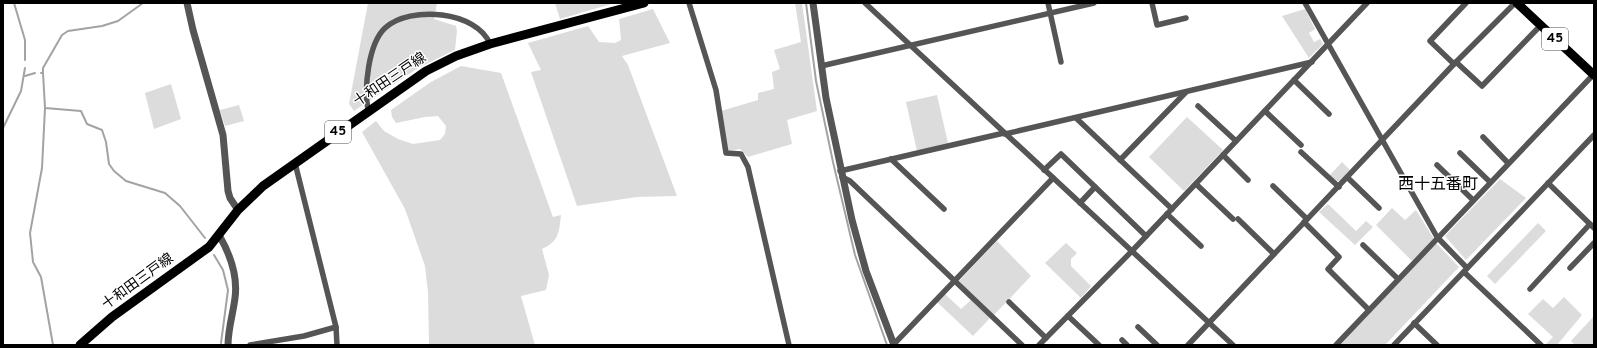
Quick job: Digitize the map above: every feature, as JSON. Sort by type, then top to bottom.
[{"type":"main road","name":"十和田三戸線","points":[[80,345],[112,318],[209,247],[238,210],[263,186],[368,110],[426,71],[456,56],[490,44],[644,3]]},
{"type":"main road","name":"45","points":[[1516,3],[1594,75]]},
{"type":"street","points":[[187,3],[193,30],[223,135],[228,191],[230,198],[238,210]]},
{"type":"street","points":[[689,3],[716,90],[726,153],[741,154],[748,167],[789,345]]},
{"type":"street","points":[[813,3],[821,66],[841,174],[860,253],[894,345],[1053,178]]},
{"type":"street","points":[[865,3],[1004,134],[1233,345]]},
{"type":"street","points":[[1048,3],[1062,62]]},
{"type":"street","points":[[821,66],[1094,3]]},
{"type":"street","points":[[1152,3],[1157,25],[1186,18]]},
{"type":"street","points":[[1306,3],[1437,238],[1466,270],[1540,345]]},
{"type":"street","points":[[1039,345],[1132,251],[1367,3]]},
{"type":"street","points":[[1466,3],[1430,41],[1482,86],[1541,25]]},
{"type":"street","points":[[1188,345],[1348,178],[1455,63],[1516,3]]},
{"type":"street","points":[[368,110],[367,101],[369,67],[380,35],[390,24],[410,17],[436,14],[446,16],[479,28],[487,35],[490,44]]},
{"type":"street","points":[[841,174],[891,159],[1076,118],[1312,62]]},
{"type":"street","points":[[1336,345],[1508,163],[1594,75]]},
{"type":"street","points":[[1294,80],[1329,114]]},
{"type":"street","points":[[1120,160],[1187,92]]},
{"type":"street","points":[[1198,106],[1236,141]]},
{"type":"street","points":[[1265,110],[1301,145]]},
{"type":"street","points":[[1076,118],[1172,208]]},
{"type":"street","points":[[1394,345],[1594,135]]},
{"type":"street","points":[[1483,137],[1508,163]]},
{"type":"street","points":[[1301,152],[1339,187]]},
{"type":"street","points":[[1460,153],[1490,182]]},
{"type":"street","points":[[1044,170],[1061,154],[1146,236]]},
{"type":"street","points":[[1223,155],[1248,180]]},
{"type":"street","points":[[891,159],[944,209]]},
{"type":"street","points":[[295,163],[336,327],[338,345]]},
{"type":"street","points":[[1437,165],[1473,200]]},
{"type":"street","points":[[841,174],[1022,345]]},
{"type":"street","points":[[1348,178],[1379,208]]},
{"type":"street","points":[[1530,289],[1592,226],[1548,183]]},
{"type":"street","points":[[1196,184],[1274,254]]},
{"type":"street","points":[[1273,186],[1339,257],[1328,269],[1369,310]]},
{"type":"street","points":[[1080,203],[1095,187]]},
{"type":"street","points":[[1167,214],[1201,246]]},
{"type":"street","points":[[218,235],[230,258],[236,284],[228,332],[228,345]]},
{"type":"street","points":[[1570,268],[1594,243]]},
{"type":"street","points":[[1363,246],[1398,279]]},
{"type":"street","points":[[1009,302],[1046,338]]},
{"type":"street","points":[[1068,316],[1099,345]]},
{"type":"street","points":[[1414,324],[1438,345]]},
{"type":"street","points":[[250,345],[304,336],[336,327]]},
{"type":"street","points":[[1138,327],[1158,345]]},
{"type":"street","points":[[1122,340],[1127,345]]},
{"type":"shaded area","points":[[368,3],[437,3],[434,19],[456,26],[457,31],[455,50],[418,68],[354,111],[349,104]]},
{"type":"shaded area","points":[[555,3],[615,3],[560,19]]},
{"type":"shaded area","points":[[795,3],[802,3],[817,111],[787,120],[792,144],[748,157],[740,149],[728,151],[721,111],[758,100],[758,93],[774,89],[772,72],[780,69],[774,50],[801,42]]},
{"type":"shaded area","points":[[653,9],[670,43],[622,56],[628,65],[677,196],[637,197],[577,206],[531,72],[541,70],[528,43],[588,26],[599,42],[615,43],[621,40],[619,19]]},
{"type":"shaded area","points":[[1305,9],[1315,29],[1309,33],[1314,42],[1320,39],[1323,44],[1309,58],[1282,16]]},
{"type":"shaded area","points":[[461,66],[501,73],[553,217],[561,215],[560,227],[557,236],[552,243],[542,249],[549,275],[546,290],[521,296],[535,345],[429,345],[428,292],[425,266],[405,209],[362,132],[376,121],[384,131],[398,139],[413,144],[440,140],[445,134],[446,126],[438,116],[396,123],[392,117],[391,110],[431,82]]},
{"type":"shaded area","points":[[171,84],[181,119],[154,129],[145,93]]},
{"type":"shaded area","points":[[937,95],[948,143],[917,151],[906,102]]},
{"type":"shaded area","points":[[239,105],[244,121],[225,126],[220,110]]},
{"type":"shaded area","points":[[1187,117],[1223,150],[1184,191],[1149,157]]},
{"type":"shaded area","points":[[1342,162],[1350,170],[1340,181],[1337,181],[1330,175]]},
{"type":"shaded area","points":[[1500,179],[1526,198],[1466,260],[1445,236]]},
{"type":"shaded area","points":[[1328,204],[1356,231],[1366,221],[1373,227],[1355,245],[1319,212]]},
{"type":"shaded area","points":[[1392,208],[1405,220],[1416,210],[1434,239],[1412,261],[1376,225]]},
{"type":"shaded area","points":[[1538,223],[1546,231],[1495,284],[1487,276]]},
{"type":"shaded area","points":[[997,241],[1031,276],[994,315],[959,281]]},
{"type":"shaded area","points":[[1066,243],[1077,253],[1071,259],[1071,266],[1091,286],[1081,298],[1045,263]]},
{"type":"shaded area","points":[[1436,243],[1459,267],[1385,345],[1340,345]]},
{"type":"shaded area","points":[[945,294],[961,309],[971,300],[990,318],[973,336],[937,302]]},
{"type":"shaded area","points":[[1564,297],[1582,315],[1557,345],[1545,345],[1553,337],[1528,314],[1543,299],[1553,308]]},
{"type":"shaded area","points":[[1594,316],[1594,345],[1575,345],[1571,341]]},
{"type":"waterway","points":[[14,3],[25,40],[25,60]]},
{"type":"waterway","points":[[41,73],[43,73],[43,68],[62,35],[68,31],[102,26],[118,21],[143,3]]},
{"type":"waterway","points":[[806,3],[816,81],[855,255],[887,345]]},
{"type":"waterway","points":[[3,128],[21,91],[25,68]]},
{"type":"waterway","points":[[25,76],[35,73]]},
{"type":"waterway","points":[[43,73],[45,108],[81,111],[87,124],[102,130],[106,142],[109,164],[114,171],[126,181],[165,193],[180,206],[205,238]]},
{"type":"waterway","points":[[45,108],[42,168],[30,233],[33,262],[41,277],[53,345]]},
{"type":"waterway","points":[[214,255],[223,270],[228,290],[221,343]]},
{"type":"district","name":"西十五番町","points":[[1438,185]]}]
